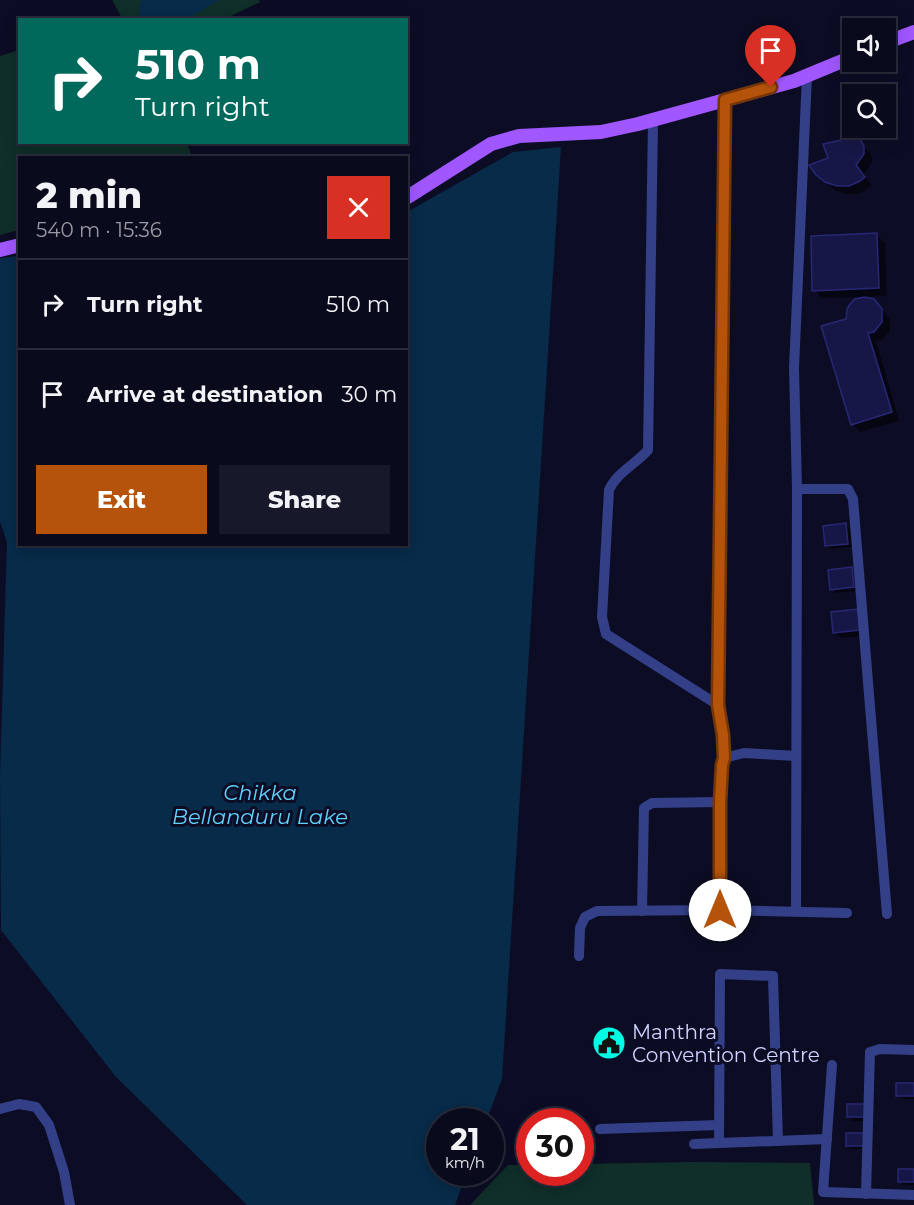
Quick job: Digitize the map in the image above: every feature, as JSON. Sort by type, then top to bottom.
[{"type":"main road","points":[[896,39],[914,32]]},
{"type":"main road","points":[[408,197],[491,144],[519,136],[601,132],[653,120],[794,81],[842,61]]},
{"type":"main road","points":[[0,250],[18,246]]},
{"type":"street","points":[[796,911],[797,489],[794,368],[807,75]]},
{"type":"street","points":[[720,910],[720,802],[724,758],[718,705],[725,100]]},
{"type":"street","points":[[653,120],[648,450],[640,460],[620,474],[609,490],[602,617],[606,634],[718,705]]},
{"type":"street","points":[[797,489],[848,489],[853,499],[887,914]]},
{"type":"street","points":[[724,758],[744,753],[796,756]]},
{"type":"street","points":[[642,910],[644,808],[652,803],[720,802]]},
{"type":"street","points":[[579,956],[580,928],[585,916],[597,911],[720,910],[847,913]]},
{"type":"street","points":[[719,1143],[720,974],[773,976],[778,1141]]},
{"type":"street","points":[[866,1194],[870,1052],[880,1049],[914,1050]]},
{"type":"street","points":[[832,1065],[823,1192],[914,1195]]},
{"type":"street","points":[[0,1109],[19,1104],[36,1107],[49,1125],[64,1172],[70,1205]]},
{"type":"street","points":[[600,1129],[719,1125]]},
{"type":"street","points":[[694,1144],[827,1139]]},
{"type":"green space","points":[[112,0],[259,0],[260,2],[226,18],[122,18]]},
{"type":"green space","points":[[18,50],[18,144],[187,144],[192,156],[18,156],[18,230],[0,235],[0,56]]},
{"type":"green space","points":[[810,1163],[814,1205],[470,1205],[488,1186],[504,1186],[504,1169],[508,1165],[516,1165],[516,1186],[594,1186],[594,1164]]},
{"type":"water","points":[[141,0],[220,0],[189,18],[138,18]]},
{"type":"water","name":"Chikka Bellanduru Lake","points":[[561,147],[502,1079],[491,1108],[426,1108],[426,1186],[462,1186],[455,1205],[247,1205],[116,1077],[1,930],[0,776],[7,543],[0,521],[0,258],[18,256],[18,546],[408,546],[408,211],[513,152]]},
{"type":"building","points":[[859,138],[864,146],[864,154],[856,165],[865,177],[849,186],[837,186],[825,182],[816,175],[809,165],[828,158],[823,144]]},
{"type":"building","points":[[877,233],[879,288],[812,291],[811,236]]},
{"type":"building","points":[[864,297],[874,299],[882,309],[882,322],[874,332],[868,333],[892,412],[851,425],[821,326],[846,319],[850,304],[855,299]]},
{"type":"building","points":[[846,523],[848,544],[825,546],[823,526]]},
{"type":"building","points":[[852,567],[854,587],[830,590],[828,570]]},
{"type":"building","points":[[858,609],[860,630],[833,633],[831,612]]},
{"type":"building","points":[[896,1083],[914,1083],[914,1096],[896,1096]]},
{"type":"building","points":[[847,1104],[865,1104],[865,1117],[847,1117]]},
{"type":"building","points":[[846,1133],[864,1133],[864,1146],[846,1146]]},
{"type":"building","points":[[898,1169],[914,1169],[914,1182],[898,1182]]},
{"type":"place","name":"Manthra Convention Centre","points":[[609,1043]]},
{"type":"route","points":[[720,910],[720,802],[724,758],[718,705],[725,100],[771,87]]}]
